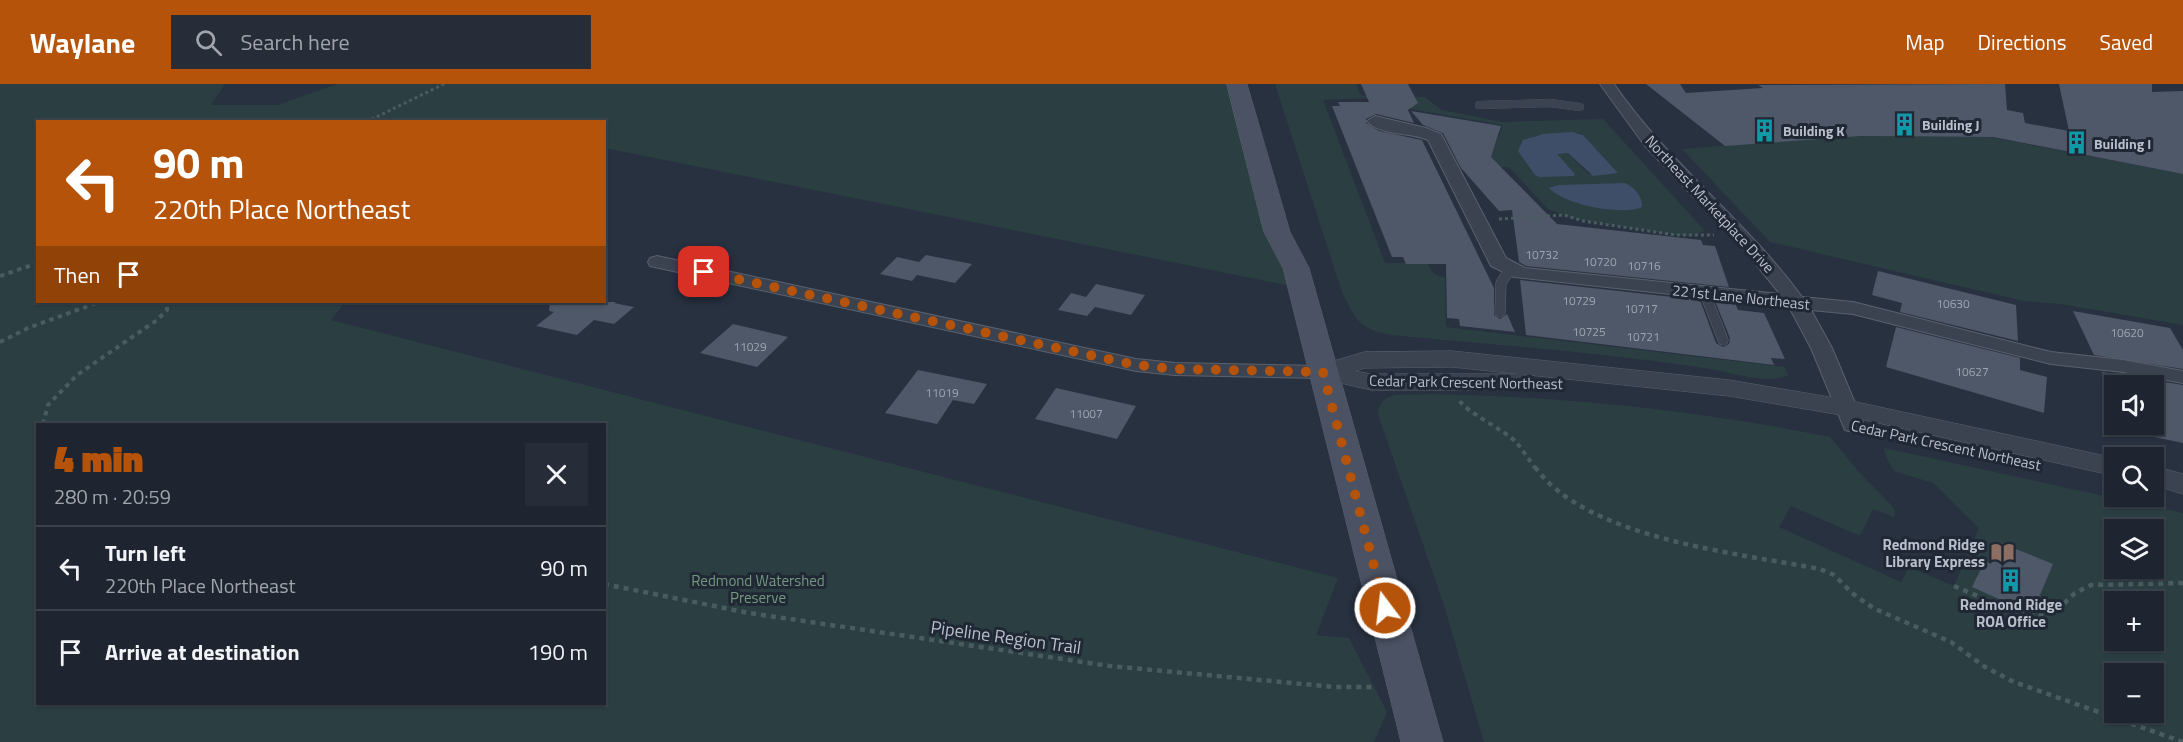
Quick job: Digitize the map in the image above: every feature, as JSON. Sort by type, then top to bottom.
[{"type":"main road","points":[[1237,84],[1277,232],[1296,268],[1422,742]]},
{"type":"main road","points":[[1254,84],[1298,236],[1296,268]]},
{"type":"street","name":"Northeast Marketplace Drive","points":[[1607,84],[1621,106],[1652,142],[1764,262],[1798,304],[1823,349],[1850,416]]},
{"type":"street","points":[[1375,121],[1385,125],[1418,130],[1435,137],[1498,262],[1510,269]]},
{"type":"street","points":[[657,262],[1136,365],[1175,369],[1323,372]]},
{"type":"street","name":"221st Lane Northeast","points":[[1510,269],[1547,276],[1705,294],[1853,308],[2051,358],[2123,366],[2183,377]]},
{"type":"street","name":"Cedar Park Crescent Northeast","points":[[1323,372],[1371,382],[1500,381],[1587,386],[1766,409],[1850,416],[2104,465]]},
{"type":"street","name":"Cedar Park Crescent Northeast","points":[[1850,416],[2104,479]]},
{"type":"street","points":[[2164,479],[2183,484]]},
{"type":"street","points":[[2164,491],[2183,494]]},
{"type":"lane","points":[[1479,105],[1541,103],[1580,107]]},
{"type":"lane","points":[[1500,312],[1502,276],[1510,269]]},
{"type":"lane","points":[[1705,294],[1723,340]]},
{"type":"path","points":[[370,120],[444,84]]},
{"type":"path","points":[[1477,220],[1564,215],[1583,221],[1675,235],[1715,235]]},
{"type":"path","points":[[0,276],[36,264]]},
{"type":"path","points":[[0,342],[36,325],[96,303]]},
{"type":"path","points":[[43,423],[48,405],[77,375],[157,320],[167,310],[167,303]]},
{"type":"path","points":[[1457,394],[1463,407],[1486,419],[1516,442],[1541,476],[1562,496],[1603,517],[1670,541],[1820,569],[1834,575],[1852,593],[1873,608],[1951,642],[1985,667],[2014,682],[2183,742]]},
{"type":"path","points":[[1966,560],[1973,562]]},
{"type":"path","points":[[1954,586],[2013,611],[2041,616],[2054,613],[2083,587],[2183,583]]},
{"type":"path","name":"Pipeline Region Trail","points":[[606,584],[749,613],[1110,666],[1335,687],[1407,687]]},
{"type":"green space","name":"Redmond Watershed Preserve","points":[[0,84],[225,84],[211,105],[278,105],[337,84],[1237,84],[1301,288],[606,148],[606,120],[36,120],[36,303],[344,303],[331,320],[1338,578],[1316,635],[1349,638],[1387,712],[1374,742],[0,742]]},
{"type":"green space","points":[[1275,84],[1356,84],[1360,94],[1364,96],[1425,97],[1442,110],[1502,122],[1603,119],[1705,231],[1691,236],[1675,235],[1574,219],[1548,209],[1509,167],[1497,167],[1490,159],[1503,125],[1393,106],[1368,98],[1323,100],[1385,263],[1427,263],[1434,274],[1445,278],[1446,327],[1785,367],[1788,375],[1780,378],[1760,379],[1711,369],[1631,358],[1380,333],[1360,322],[1342,292]],"holes":[[[1578,133],[1583,135],[1618,173],[1588,174],[1568,153],[1557,153],[1533,136]]]},
{"type":"green space","points":[[1848,136],[1989,137],[2183,174],[2183,325],[2061,304],[2024,301],[1770,242],[1682,149]]},
{"type":"green space","points":[[1425,394],[1593,403],[1673,411],[1830,437],[1859,472],[1892,506],[1895,511],[1894,517],[1873,509],[1860,536],[1791,506],[1779,527],[1901,582],[1909,567],[1954,586],[1979,528],[1933,483],[1894,471],[1884,448],[2104,496],[2104,507],[2155,507],[2183,513],[2183,742],[1484,742],[1444,605],[1378,414],[1385,399],[1395,395]]},
{"type":"water","points":[[1572,132],[1583,135],[1618,173],[1593,176],[1568,153],[1557,154],[1575,174],[1574,176],[1540,177],[1535,175],[1518,151],[1523,140],[1543,134]]},
{"type":"water","points":[[1625,183],[1637,193],[1642,207],[1621,210],[1594,207],[1567,199],[1549,188],[1559,185]]},
{"type":"building","points":[[1361,84],[1408,84],[1418,103],[1408,110],[1414,123],[1376,114],[1366,119],[1366,123],[1379,131],[1422,140],[1494,288],[1494,315],[1500,319],[1507,314],[1515,332],[1460,326],[1459,319],[1447,318],[1446,264],[1406,264],[1403,257],[1392,257],[1332,106],[1340,106],[1338,102],[1369,102]]},
{"type":"building","points":[[1646,84],[1680,84],[1686,93],[1763,88],[1758,85],[2005,84],[2007,110],[2023,113],[2025,123],[2069,131],[2059,84],[2152,84],[2152,92],[2183,91],[2183,174],[1993,137],[1861,136],[1725,146]]},
{"type":"building","points":[[1411,111],[1501,126],[1491,157],[1557,224],[1701,240],[1703,245],[1715,246],[1729,287],[1526,266],[1519,262],[1512,210],[1499,211],[1461,168],[1443,133],[1423,125]]},
{"type":"building","points":[[926,255],[972,264],[955,283],[917,275],[912,281],[880,274],[897,257],[919,262]]},
{"type":"building","points":[[1878,271],[2016,305],[2018,341],[1900,312],[1902,303],[1872,295]]},
{"type":"building","points":[[1520,280],[1700,300],[1716,343],[1723,347],[1729,344],[1730,338],[1715,301],[1735,303],[1738,310],[1764,313],[1785,359],[1771,358],[1774,365],[1526,335]]},
{"type":"building","points":[[1096,284],[1145,295],[1131,315],[1095,307],[1087,316],[1058,310],[1071,293],[1086,297]]},
{"type":"building","points":[[616,302],[614,303],[634,307],[614,324],[594,320],[577,335],[536,326],[554,312],[549,311],[550,303]]},
{"type":"building","points":[[2073,311],[2170,328],[2183,350],[2183,369],[2094,355]]},
{"type":"building","points":[[733,324],[788,337],[757,367],[700,353]]},
{"type":"building","points":[[1896,327],[2020,358],[2020,370],[2047,377],[2044,413],[1886,367]]},
{"type":"building","points":[[918,370],[987,384],[974,404],[953,400],[937,424],[885,413]]},
{"type":"building","points":[[2102,372],[2121,375],[2104,375]]},
{"type":"building","points":[[2164,382],[2183,385],[2183,443],[2154,437],[2154,435],[2164,435]]},
{"type":"building","points":[[1056,388],[1136,406],[1117,439],[1035,419]]},
{"type":"building","name":"Redmond Ridge ROA Office","points":[[2001,543],[2053,564],[2032,614],[1972,587],[1985,561],[1991,564]]},
{"type":"place","name":"Building J","points":[[1904,124]]},
{"type":"place","name":"Building K","points":[[1765,130]]},
{"type":"place","name":"Building I","points":[[2076,143]]},
{"type":"place","name":"Redmond Ridge Library Express","points":[[2003,553]]},
{"type":"place","name":"Redmond Ridge ROA Office","points":[[2011,580]]},
{"type":"route","points":[[704,272],[1136,365],[1175,369],[1323,372],[1385,608]]}]
